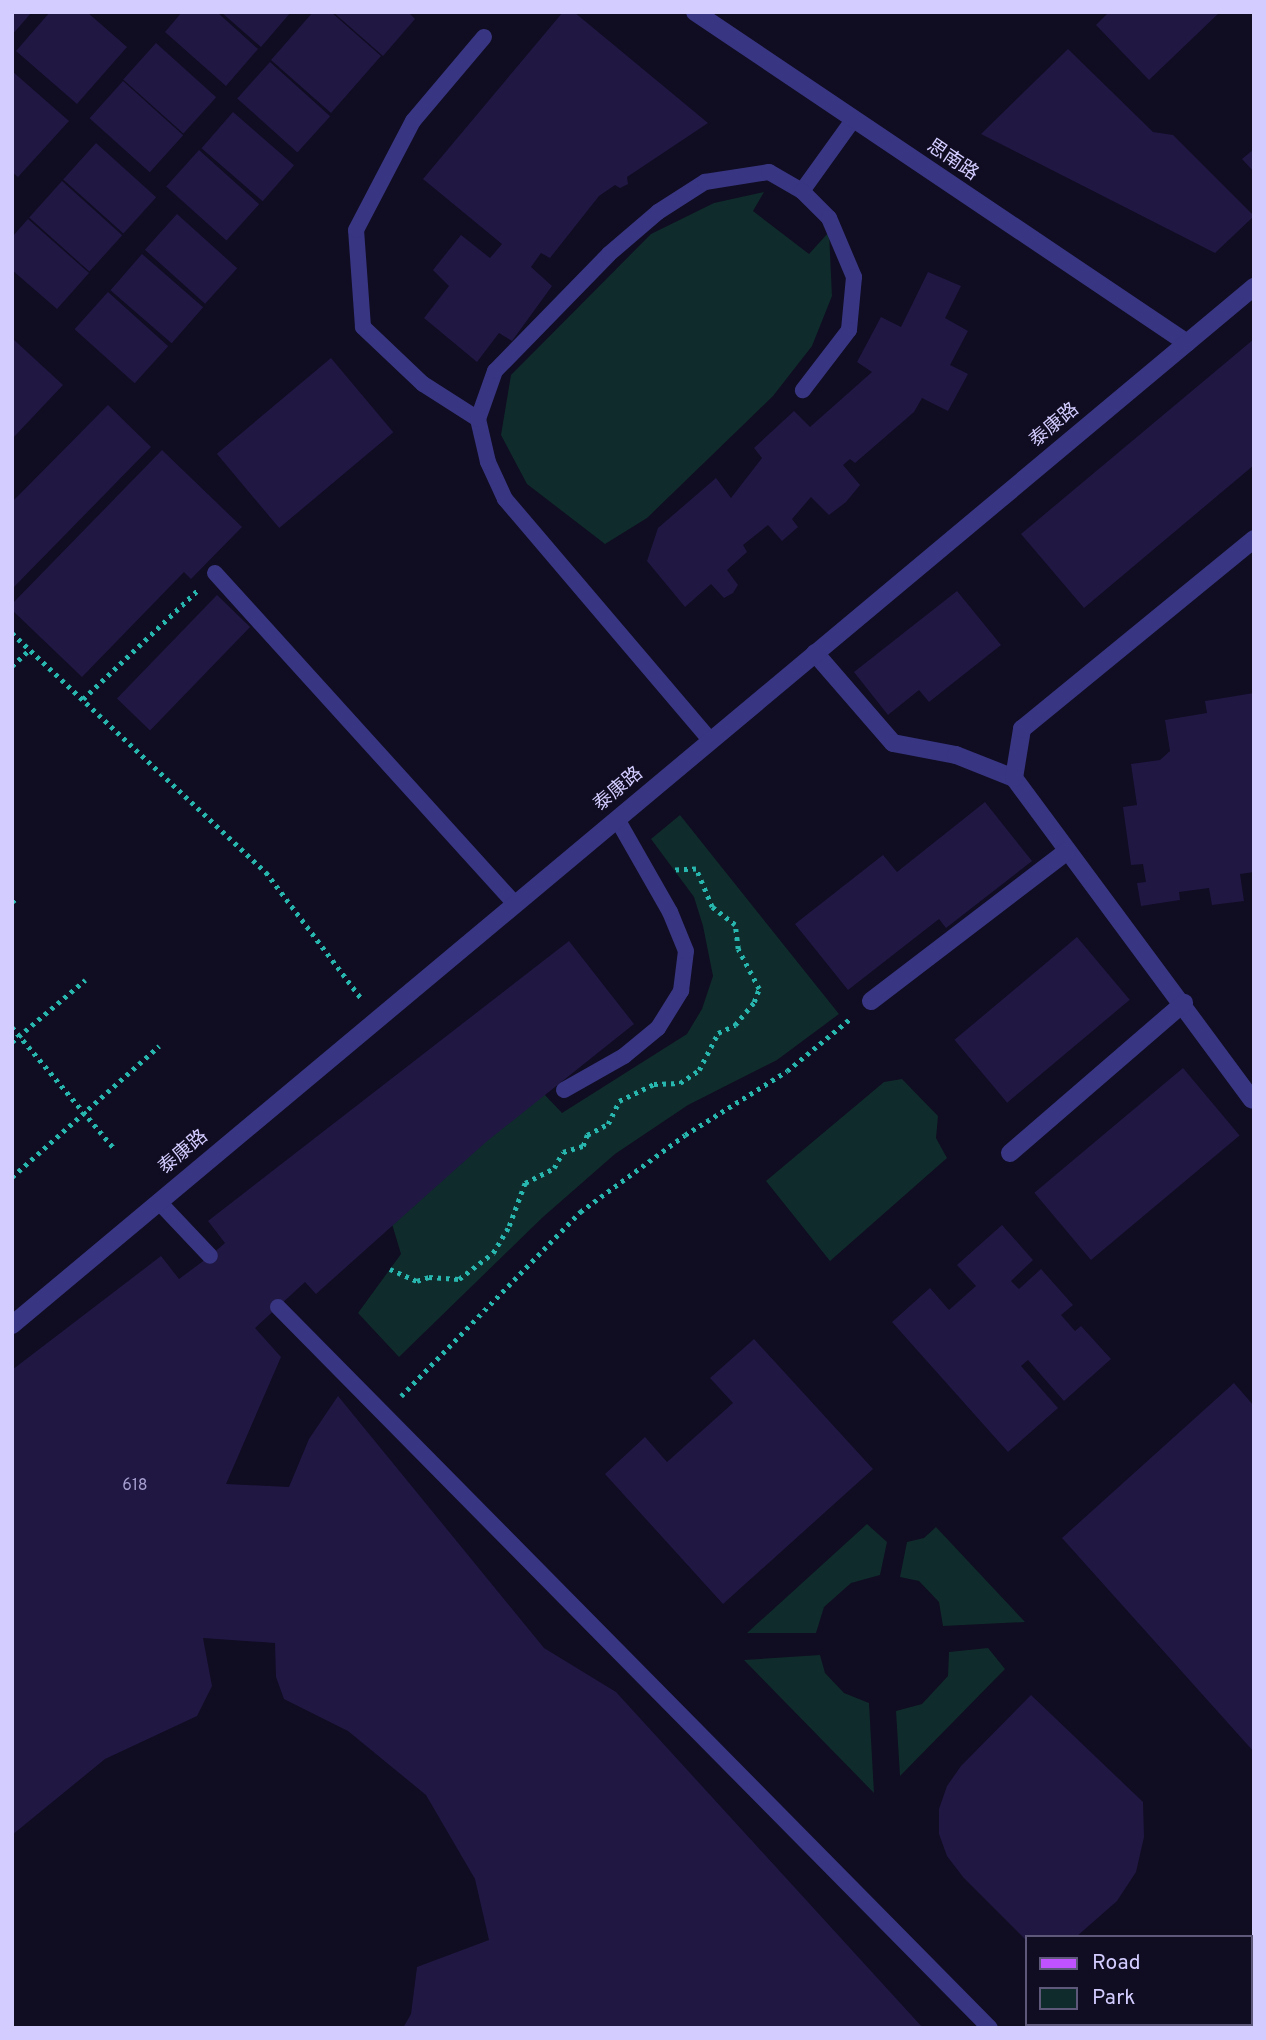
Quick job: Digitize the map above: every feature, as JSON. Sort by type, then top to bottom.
[{"type":"street","name":"思南路","points":[[695,12],[1188,343]]},
{"type":"street","name":"泰康路","points":[[12,1325],[1254,287]]},
{"type":"street","points":[[1014,778],[1022,729],[1254,539]]},
{"type":"street","points":[[815,653],[893,743],[956,755],[1014,778],[1184,1003],[1252,1100]]},
{"type":"street","points":[[871,1001],[1067,851]]},
{"type":"street","points":[[1010,1153],[1184,1003]]},
{"type":"lane","points":[[478,418],[423,384],[363,327],[356,230],[413,121],[484,37]]},
{"type":"lane","points":[[802,191],[853,120]]},
{"type":"lane","points":[[711,741],[505,499],[488,461],[478,418],[495,371],[610,254],[658,212],[705,182],[769,172],[802,191],[829,218],[854,277],[849,330],[803,390]]},
{"type":"lane","points":[[215,573],[515,904]]},
{"type":"lane","points":[[564,1090],[624,1056],[658,1028],[681,991],[686,951],[670,912],[617,819]]},
{"type":"lane","points":[[159,1202],[210,1256]]},
{"type":"lane","points":[[278,1307],[990,2028]]},
{"type":"path","points":[[83,699],[215,573]]},
{"type":"path","points":[[12,633],[266,872],[378,1019]]},
{"type":"path","points":[[12,666],[30,650]]},
{"type":"path","points":[[390,1269],[417,1281],[429,1277],[459,1279],[493,1253],[509,1226],[525,1183],[554,1168],[563,1152],[583,1146],[587,1135],[608,1124],[619,1101],[654,1084],[680,1083],[699,1070],[718,1033],[735,1026],[754,1002],[759,989],[738,949],[735,925],[712,907],[696,869],[674,870]]},
{"type":"path","points":[[12,902],[18,897]]},
{"type":"path","points":[[12,1042],[85,980]]},
{"type":"path","points":[[383,1413],[580,1212],[685,1135],[787,1071],[871,1001]]},
{"type":"path","points":[[12,1027],[114,1148]]},
{"type":"path","points":[[12,1177],[159,1046]]},
{"type":"green space","points":[[764,192],[753,211],[809,254],[829,232],[832,296],[812,346],[773,396],[647,518],[605,544],[527,484],[501,435],[511,375],[651,234],[714,203]]},
{"type":"green space","points":[[680,815],[839,1014],[777,1060],[688,1105],[615,1154],[543,1217],[399,1357],[358,1313],[401,1254],[392,1224],[481,1140],[544,1094],[562,1113],[687,1034],[702,1009],[713,976],[703,926],[694,897],[651,839]]},
{"type":"green space","points":[[902,1079],[938,1116],[936,1138],[947,1158],[830,1261],[766,1181],[884,1082]]},
{"type":"green space","points":[[867,1524],[887,1542],[880,1575],[851,1583],[824,1607],[816,1633],[747,1633]]},
{"type":"green space","points":[[936,1527],[1025,1622],[943,1626],[939,1602],[919,1581],[900,1577],[907,1542],[924,1538]]},
{"type":"green space","points":[[988,1648],[1005,1669],[900,1776],[896,1711],[922,1704],[948,1676],[949,1652]]},
{"type":"green space","points":[[820,1655],[825,1673],[844,1693],[869,1703],[874,1793],[744,1660]]},
{"type":"building","points":[[12,12],[32,12],[12,35]]},
{"type":"building","points":[[50,12],[87,12],[127,47],[77,104],[16,51]]},
{"type":"building","points":[[182,12],[217,12],[258,49],[226,86],[165,32]]},
{"type":"building","points":[[221,12],[291,12],[261,47]]},
{"type":"building","points":[[313,12],[331,12],[381,56],[331,113],[271,60]]},
{"type":"building","points":[[333,12],[408,12],[415,19],[383,56]]},
{"type":"building","points":[[563,12],[574,12],[708,123],[627,177],[628,184],[620,188],[615,185],[599,196],[550,258],[541,253],[531,267],[552,286],[512,341],[499,333],[477,362],[424,318],[449,286],[433,270],[461,235],[490,258],[502,244],[423,179]]},
{"type":"building","points":[[1109,12],[1220,12],[1149,80],[1096,25]]},
{"type":"building","points":[[156,43],[216,97],[183,134],[123,79]]},
{"type":"building","points":[[1068,49],[1153,132],[1173,135],[1254,216],[1215,253],[981,134]]},
{"type":"building","points":[[270,62],[330,116],[297,153],[237,98]]},
{"type":"building","points":[[12,71],[69,121],[18,177],[12,172]]},
{"type":"building","points":[[123,81],[183,135],[150,172],[90,118]]},
{"type":"building","points":[[233,112],[294,165],[263,201],[202,148]]},
{"type":"building","points":[[96,143],[156,197],[123,234],[63,179]]},
{"type":"building","points":[[1254,149],[1254,172],[1242,159]]},
{"type":"building","points":[[199,150],[259,204],[226,241],[166,186]]},
{"type":"building","points":[[62,181],[122,235],[89,272],[29,217]]},
{"type":"building","points":[[177,214],[237,268],[205,304],[145,250]]},
{"type":"building","points":[[28,219],[89,273],[57,309],[12,270],[12,237]]},
{"type":"building","points":[[142,254],[203,307],[172,343],[111,290]]},
{"type":"building","points":[[928,272],[961,286],[945,318],[968,331],[950,365],[968,374],[948,411],[922,398],[914,412],[855,463],[850,459],[843,465],[860,485],[846,502],[829,515],[811,497],[792,519],[798,527],[782,541],[768,525],[743,545],[747,552],[727,570],[738,585],[733,593],[724,598],[711,584],[685,607],[647,561],[658,528],[716,478],[731,498],[762,458],[754,448],[794,411],[810,427],[872,372],[857,362],[881,317],[901,327]]},
{"type":"building","points":[[108,292],[168,346],[135,383],[75,329]]},
{"type":"building","points":[[12,338],[63,385],[12,439]]},
{"type":"building","points":[[1254,339],[1254,465],[1084,608],[1021,534]]},
{"type":"building","points":[[331,358],[393,432],[279,528],[217,454]]},
{"type":"building","points":[[108,405],[151,447],[12,589],[12,502]]},
{"type":"building","points":[[162,450],[242,527],[191,579],[184,572],[82,677],[12,610],[12,604]]},
{"type":"building","points":[[957,591],[1001,645],[929,702],[919,690],[888,715],[854,672]]},
{"type":"building","points":[[217,595],[250,627],[150,731],[117,699]]},
{"type":"building","points":[[1254,693],[1254,872],[1240,874],[1244,901],[1212,905],[1209,888],[1179,892],[1180,900],[1141,906],[1137,883],[1146,882],[1143,864],[1131,865],[1123,807],[1137,805],[1131,764],[1160,760],[1170,751],[1165,720],[1207,713],[1205,701]]},
{"type":"building","points":[[985,802],[1032,861],[946,928],[939,919],[848,990],[795,924],[883,855],[897,872]]},
{"type":"building","points":[[1077,937],[1130,1000],[1007,1103],[954,1040]]},
{"type":"building","points":[[569,941],[634,1024],[486,1142],[316,1294],[305,1282],[255,1328],[281,1357],[226,1484],[289,1487],[309,1439],[338,1396],[544,1648],[616,1692],[923,2028],[403,2028],[411,2014],[417,1967],[489,1940],[475,1879],[426,1795],[348,1731],[284,1699],[276,1677],[275,1643],[203,1638],[212,1686],[197,1716],[105,1759],[12,1835],[12,1370],[161,1256],[179,1279],[210,1256],[225,1243],[208,1221]]},
{"type":"building","points":[[1183,1068],[1240,1135],[1091,1260],[1034,1193]]},
{"type":"building","points":[[1002,1225],[1033,1260],[1011,1281],[1019,1289],[1041,1269],[1073,1305],[1061,1315],[1075,1331],[1081,1326],[1111,1359],[1064,1401],[1028,1360],[1021,1366],[1058,1408],[1008,1452],[892,1322],[930,1288],[949,1310],[976,1286],[957,1265]]},
{"type":"building","points":[[754,1339],[873,1469],[723,1604],[605,1474],[645,1437],[667,1462],[733,1403],[710,1378]]},
{"type":"building","points":[[1234,1383],[1254,1406],[1254,1752],[1062,1538]]},
{"type":"building","points":[[1031,1695],[1143,1802],[1144,1837],[1136,1872],[1117,1901],[1078,1935],[1024,1935],[1024,1938],[963,1877],[947,1856],[939,1834],[939,1809],[947,1786],[961,1766]]}]
